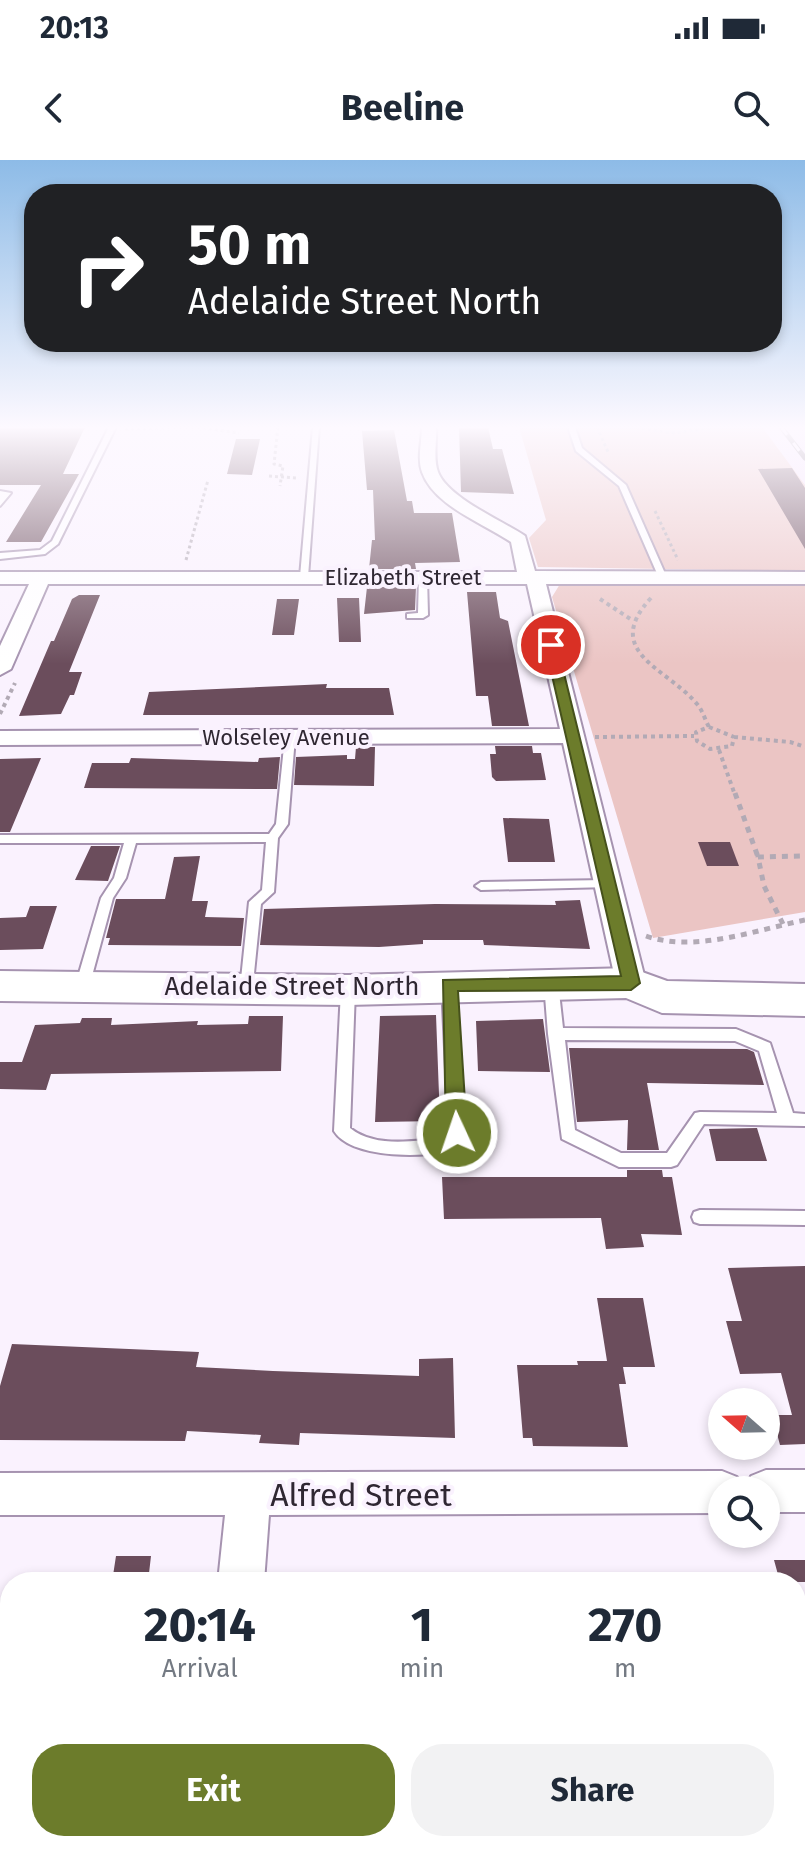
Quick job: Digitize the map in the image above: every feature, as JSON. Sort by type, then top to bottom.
[{"type":"main road","name":"Adelaide Street North","points":[[631,983],[656,971],[805,974]]},
{"type":"main road","name":"Adelaide Street North","points":[[0,986],[348,990],[551,982],[631,983],[662,997],[805,1000]]},
{"type":"street","points":[[464,506],[496,521],[519,540],[573,736],[631,983]]},
{"type":"street","name":"Elizabeth Street","points":[[0,578],[531,577],[660,586],[805,578]]},
{"type":"street","points":[[0,669],[41,578]]},
{"type":"street","name":"Wolseley Avenue","points":[[0,738],[573,736]]},
{"type":"street","points":[[780,1491],[805,1491]]},
{"type":"street","name":"Alfred Street","points":[[0,1494],[249,1496],[708,1492]]},
{"type":"street","points":[[242,1572],[249,1496]]},
{"type":"lane","points":[[0,556],[42,552],[55,542],[73,506]]},
{"type":"lane","points":[[304,577],[310,506]]},
{"type":"lane","points":[[630,506],[660,586]]},
{"type":"lane","points":[[410,616],[423,615],[423,577]]},
{"type":"lane","points":[[247,989],[255,902],[268,892],[272,838],[282,824],[290,737]]},
{"type":"lane","points":[[0,839],[272,838]]},
{"type":"lane","points":[[82,987],[107,898],[120,878],[131,839]]},
{"type":"lane","points":[[481,886],[607,884]]},
{"type":"lane","points":[[551,982],[568,1134],[619,1160],[671,1160],[700,1118],[805,1120]]},
{"type":"lane","points":[[348,990],[342,1131],[350,1140],[374,1146],[453,1144],[457,1133],[449,985]]},
{"type":"lane","points":[[555,1034],[736,1035],[765,1047],[787,1120]]},
{"type":"lane","points":[[700,1217],[805,1218]]},
{"type":"path","points":[[183,571],[201,506]]},
{"type":"path","points":[[653,506],[682,569]]},
{"type":"path","points":[[660,586],[633,621],[631,636],[645,662],[697,705],[709,727]]},
{"type":"path","points":[[600,599],[633,621]]},
{"type":"path","points":[[573,736],[694,736],[701,729],[709,727],[719,728],[734,737],[805,747]]},
{"type":"path","points":[[694,736],[702,746],[719,750],[732,746],[734,737]]},
{"type":"path","points":[[719,750],[758,857],[764,886],[783,924]]},
{"type":"path","points":[[758,857],[805,856]]},
{"type":"path","points":[[636,929],[654,941],[681,942],[805,920]]},
{"type":"shaded area","points":[[542,506],[805,506],[805,571],[538,567],[529,538],[546,520]]},
{"type":"shaded area","points":[[560,584],[805,585],[805,912],[653,938],[552,597]]},
{"type":"building","points":[[28,506],[61,506],[41,542],[6,542]]},
{"type":"building","points":[[374,506],[413,506],[414,513],[452,513],[460,562],[415,563],[416,569],[369,569],[372,540],[375,540]]},
{"type":"building","points":[[780,506],[805,506],[805,549]]},
{"type":"building","points":[[367,587],[416,587],[415,610],[364,614]]},
{"type":"building","points":[[467,592],[496,592],[500,618],[508,621],[529,726],[492,726],[488,696],[476,696]]},
{"type":"building","points":[[79,595],[100,595],[69,672],[82,672],[74,695],[70,695],[61,714],[19,716],[51,641],[54,641],[72,599]]},
{"type":"building","points":[[337,598],[359,598],[361,642],[339,642]]},
{"type":"building","points":[[277,599],[299,599],[294,635],[272,635]]},
{"type":"building","points":[[327,684],[326,688],[389,688],[394,715],[143,715],[149,692]]},
{"type":"building","points":[[495,746],[532,746],[533,753],[541,753],[546,780],[496,781],[492,777],[490,754],[496,754]]},
{"type":"building","points":[[356,747],[375,747],[374,786],[294,785],[296,757],[347,755],[347,759],[355,759]]},
{"type":"building","points":[[280,757],[277,789],[84,788],[92,763],[129,763],[131,758],[258,762],[259,758]]},
{"type":"building","points":[[41,758],[10,832],[0,832],[0,759]]},
{"type":"building","points":[[503,818],[549,819],[555,862],[508,862]]},
{"type":"building","points":[[698,842],[730,842],[739,866],[707,866]]},
{"type":"building","points":[[91,846],[120,846],[108,881],[75,880]]},
{"type":"building","points":[[200,856],[192,901],[208,901],[205,917],[244,918],[241,946],[108,945],[110,938],[106,938],[116,899],[165,899],[174,857]]},
{"type":"building","points":[[580,900],[590,949],[484,945],[483,940],[423,940],[423,944],[379,947],[260,945],[264,909],[435,904],[556,905],[555,901]]},
{"type":"building","points":[[30,906],[57,906],[43,949],[0,950],[0,918],[26,917]]},
{"type":"building","points":[[436,1015],[440,1121],[375,1122],[380,1016]]},
{"type":"building","points":[[249,1016],[283,1016],[281,1071],[51,1074],[46,1090],[0,1089],[0,1062],[22,1062],[35,1025],[80,1023],[82,1018],[112,1018],[111,1025],[198,1021],[197,1025],[248,1024]]},
{"type":"building","points":[[543,1019],[550,1072],[478,1071],[476,1021]]},
{"type":"building","points":[[569,1048],[747,1049],[754,1052],[764,1085],[647,1083],[659,1150],[627,1150],[628,1120],[577,1122]]},
{"type":"building","points":[[757,1128],[767,1161],[716,1161],[709,1129]]},
{"type":"building","points":[[627,1170],[662,1170],[663,1177],[672,1177],[682,1235],[641,1234],[644,1247],[606,1249],[601,1218],[444,1219],[442,1177],[627,1177]]},
{"type":"building","points":[[805,1266],[805,1444],[780,1445],[780,1415],[792,1415],[781,1373],[740,1374],[726,1321],[742,1321],[728,1268]]},
{"type":"building","points":[[597,1298],[643,1298],[655,1367],[623,1367],[626,1384],[619,1384],[628,1447],[533,1446],[532,1438],[523,1438],[517,1365],[578,1365],[577,1361],[607,1361]]},
{"type":"building","points":[[12,1344],[199,1352],[196,1367],[419,1376],[419,1359],[453,1358],[455,1438],[300,1433],[299,1445],[259,1443],[261,1435],[187,1431],[185,1441],[0,1440],[0,1386]]},
{"type":"building","points":[[116,1556],[151,1556],[149,1572],[114,1572]]},
{"type":"building","points":[[774,1560],[805,1560],[805,1572],[777,1572]]},
{"type":"route","points":[[457,1133],[449,985],[631,983],[551,645]]}]
